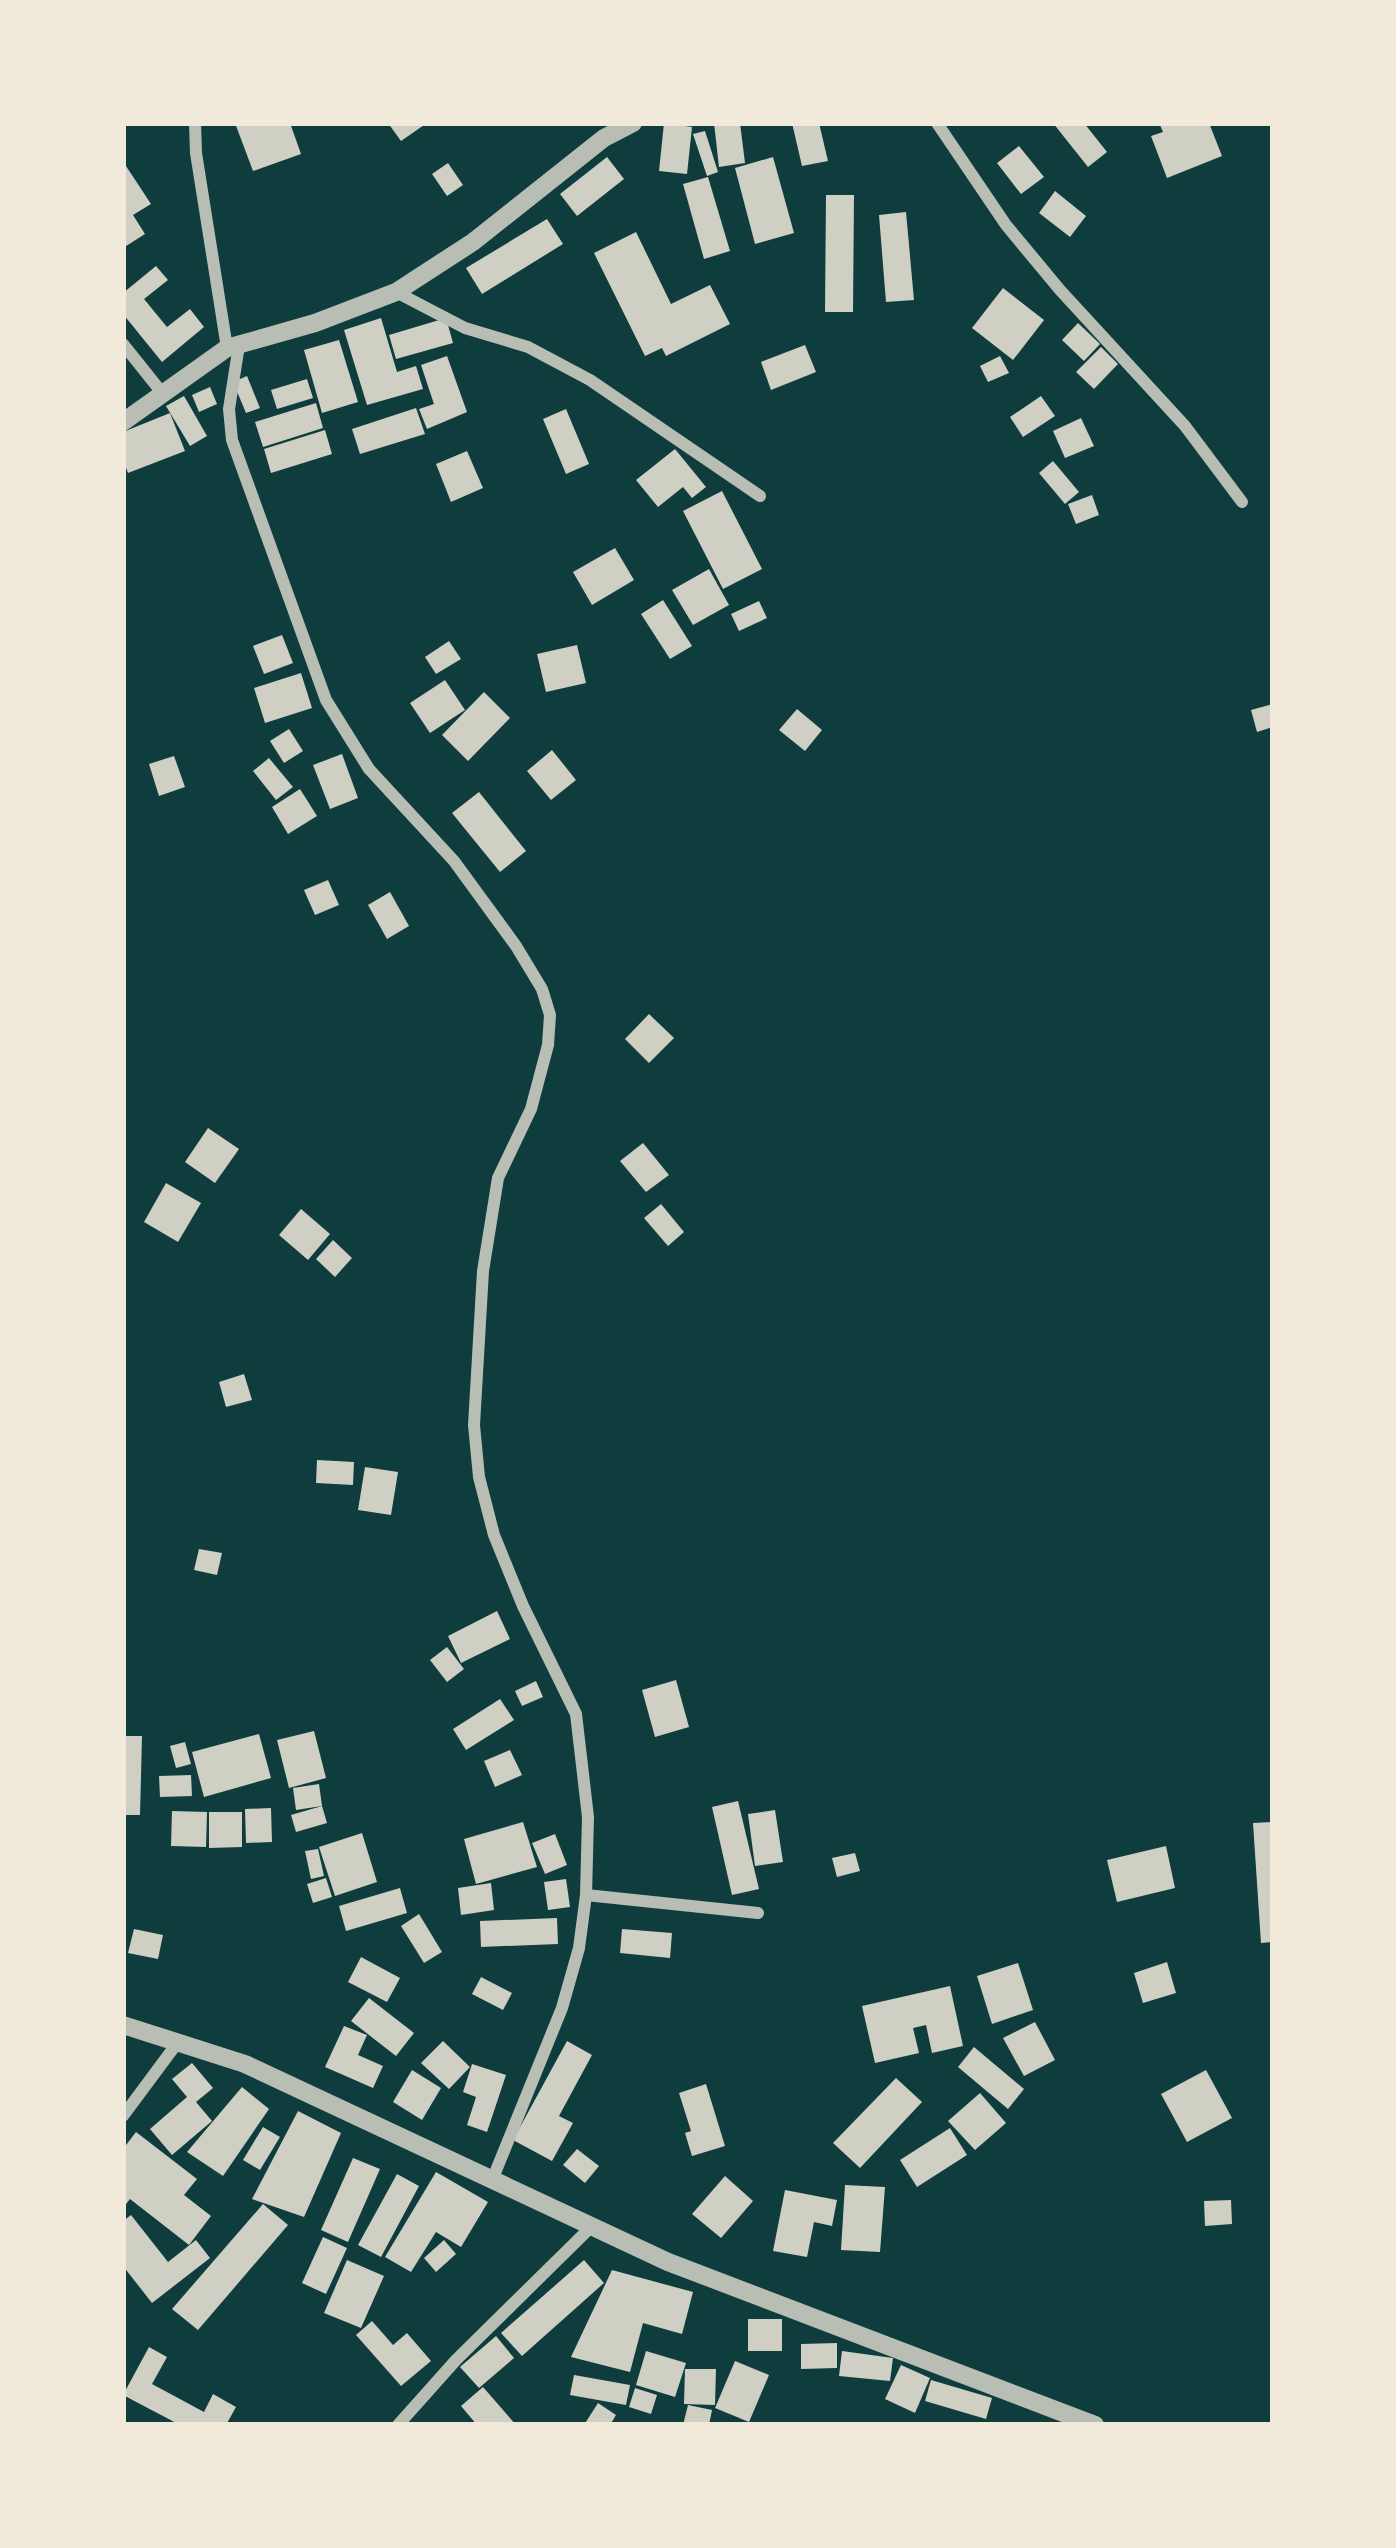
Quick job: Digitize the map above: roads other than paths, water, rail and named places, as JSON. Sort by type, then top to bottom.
[{"type":"street","points":[[195,123],[196,153],[233,346],[232,440],[326,700],[368,770],[454,861],[516,946],[542,989],[550,1015],[548,1045],[531,1109],[498,1178],[483,1271],[474,1425],[479,1477],[494,1535],[576,1714],[588,1817],[586,1895],[579,1948],[562,2008],[494,2179]]},
{"type":"street","points":[[123,422],[233,346],[396,292],[473,242],[604,138],[633,123]]},
{"type":"street","points":[[937,123],[1006,225],[1185,426],[1242,502]]},
{"type":"street","points":[[396,292],[465,328],[528,347],[590,380],[760,496]]},
{"type":"street","points":[[123,344],[163,394]]},
{"type":"street","points":[[586,1895],[758,1913]]},
{"type":"street","points":[[123,2025],[245,2064],[668,2262],[1096,2425]]},
{"type":"street","points":[[123,2116],[178,2042]]},
{"type":"street","points":[[398,2425],[456,2360],[592,2226]]}]
